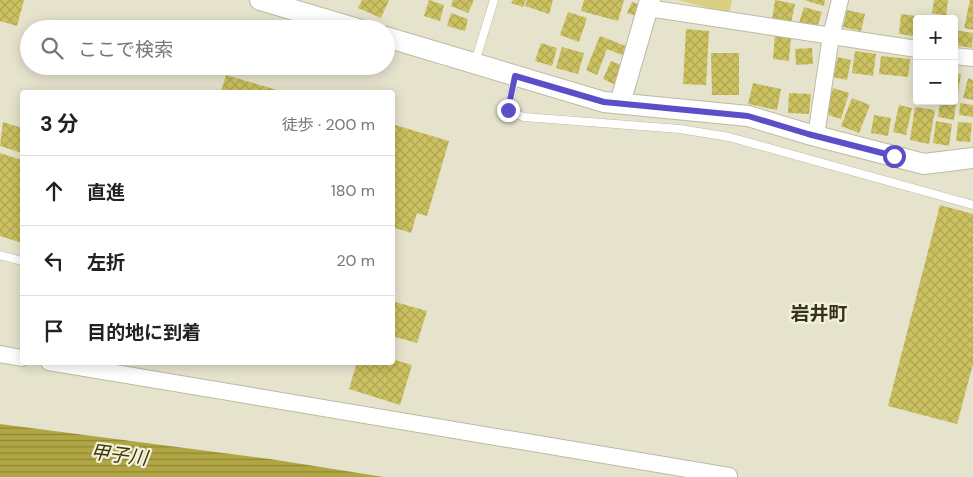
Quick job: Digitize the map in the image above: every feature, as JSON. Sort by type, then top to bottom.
[{"type":"street","points":[[260,0],[287,4],[332,20]]},
{"type":"street","points":[[816,136],[830,36],[840,0]]},
{"type":"street","points":[[620,103],[649,4],[913,49]]},
{"type":"street","points":[[395,40],[604,102],[748,116],[924,164],[973,158]]},
{"type":"street","points":[[958,56],[973,58]]},
{"type":"street","points":[[0,354],[20,358]]},
{"type":"street","points":[[66,365],[656,470],[729,476]]},
{"type":"lane","points":[[475,64],[494,0]]},
{"type":"lane","points":[[515,76],[508,110],[524,117],[680,129],[729,137],[973,205]]},
{"type":"lane","points":[[0,254],[20,260]]},
{"type":"shaded area","points":[[678,0],[732,0],[729,14]]},
{"type":"water","name":"甲子川","points":[[0,424],[270,459],[384,477],[0,477]]},
{"type":"building","points":[[0,0],[24,0],[17,26],[0,21]]},
{"type":"building","points":[[362,0],[389,0],[381,18],[358,8]]},
{"type":"building","points":[[429,0],[444,5],[440,21],[424,16]]},
{"type":"building","points":[[453,0],[474,0],[468,13],[451,6]]},
{"type":"building","points":[[513,0],[526,0],[523,7],[511,3]]},
{"type":"building","points":[[527,0],[553,0],[549,14],[525,6]]},
{"type":"building","points":[[584,0],[624,0],[618,21],[581,11]]},
{"type":"building","points":[[775,0],[795,4],[791,23],[772,20]]},
{"type":"building","points":[[804,0],[825,0],[824,6]]},
{"type":"building","points":[[934,0],[948,0],[946,15],[932,13]]},
{"type":"building","points":[[970,0],[973,0],[973,30],[964,28]]},
{"type":"building","points":[[632,2],[643,6],[639,17],[627,13]]},
{"type":"building","points":[[804,7],[822,12],[817,28],[799,23]]},
{"type":"building","points":[[847,10],[865,14],[861,31],[843,27]]},
{"type":"building","points":[[568,12],[587,18],[579,42],[560,35]]},
{"type":"building","points":[[451,13],[468,19],[465,31],[447,26]]},
{"type":"building","points":[[901,14],[913,16],[913,36],[899,34]]},
{"type":"building","points":[[686,29],[709,31],[706,85],[683,84]]},
{"type":"building","points":[[958,31],[973,33],[972,48],[958,46]]},
{"type":"building","points":[[775,34],[791,36],[789,61],[773,59]]},
{"type":"building","points":[[600,36],[631,48],[627,57],[607,49],[597,75],[586,70]]},
{"type":"building","points":[[541,43],[557,48],[552,66],[535,61]]},
{"type":"building","points":[[562,47],[584,53],[578,74],[556,68]]},
{"type":"building","points":[[812,48],[813,64],[796,65],[795,49]]},
{"type":"building","points":[[855,51],[876,54],[873,76],[852,73]]},
{"type":"building","points":[[711,53],[739,53],[739,95],[712,95]]},
{"type":"building","points":[[881,56],[910,59],[908,77],[879,74]]},
{"type":"building","points":[[838,57],[851,60],[847,80],[833,77]]},
{"type":"building","points":[[611,61],[626,67],[618,86],[603,79]]},
{"type":"building","points":[[958,74],[961,74],[958,93]]},
{"type":"building","points":[[226,75],[277,90],[222,90]]},
{"type":"building","points":[[968,78],[973,80],[973,100],[963,98]]},
{"type":"building","points":[[753,83],[781,89],[777,110],[748,104]]},
{"type":"building","points":[[833,88],[849,93],[841,119],[825,114]]},
{"type":"building","points":[[789,93],[811,94],[809,114],[788,113]]},
{"type":"building","points":[[852,98],[870,105],[859,133],[841,126]]},
{"type":"building","points":[[960,103],[973,105],[973,117],[959,115]]},
{"type":"building","points":[[899,105],[912,108],[906,135],[893,132]]},
{"type":"building","points":[[940,105],[956,105],[954,120],[938,117]]},
{"type":"building","points":[[915,107],[935,110],[929,144],[910,140]]},
{"type":"building","points":[[874,115],[891,118],[888,136],[871,133]]},
{"type":"building","points":[[936,121],[952,124],[949,146],[933,143]]},
{"type":"building","points":[[3,122],[20,127],[20,152],[0,146]]},
{"type":"building","points":[[958,122],[972,123],[970,142],[956,141]]},
{"type":"building","points":[[395,125],[449,141],[427,216],[417,213],[411,233],[395,228]]},
{"type":"building","points":[[0,153],[20,159],[20,242],[0,236]]},
{"type":"building","points":[[940,205],[973,214],[973,364],[957,424],[888,406]]},
{"type":"building","points":[[395,302],[427,311],[417,343],[395,337]]},
{"type":"building","points":[[395,360],[412,365],[400,405],[349,389],[356,365],[395,365]]},
{"type":"district","name":"岩井町","points":[[819,313]]},
{"type":"route","points":[[508,110],[515,76],[604,102],[748,116],[808,134],[894,156]]}]
